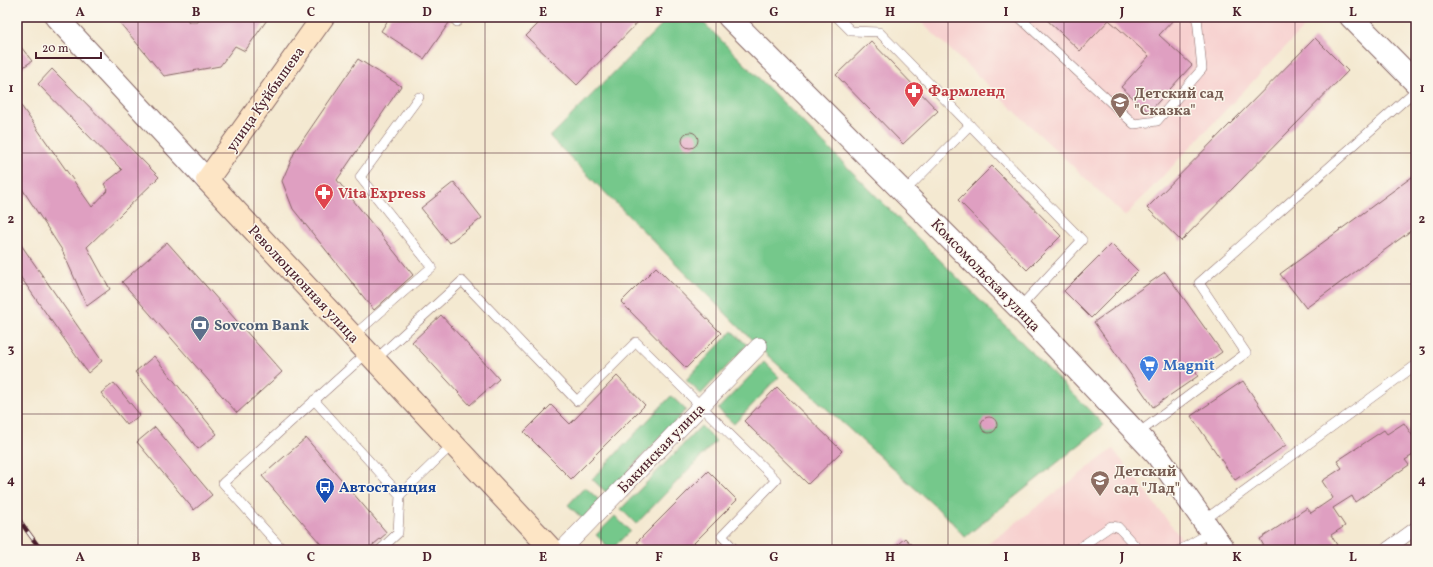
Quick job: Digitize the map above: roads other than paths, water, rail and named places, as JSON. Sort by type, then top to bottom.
[{"type":"main road","name":"улица Куйбышева","points":[[207,180],[323,17]]},
{"type":"main road","name":"Революционная улица","points":[[207,180],[552,550]]},
{"type":"street","name":"Революционная улица","points":[[56,17],[207,180]]},
{"type":"street","name":"Комсомольская улица","points":[[729,17],[1019,308],[1157,455],[1224,550]]},
{"type":"street","points":[[1351,17],[1416,83]]},
{"type":"street","name":"Бакинская улица","points":[[562,550],[759,346]]},
{"type":"street","points":[[1386,550],[1416,528]]},
{"type":"lane","points":[[837,17],[851,31],[879,32],[1082,240],[1019,308]]},
{"type":"lane","points":[[1018,17],[1134,124],[1157,121],[1202,69],[1197,17]]},
{"type":"lane","points":[[1136,434],[1246,353],[1198,283],[1416,90]]},
{"type":"lane","points":[[353,336],[432,266],[360,177],[419,97]]},
{"type":"lane","points":[[904,192],[970,125]]},
{"type":"lane","points":[[282,550],[223,483],[314,400],[371,356],[462,281],[577,401],[636,342],[701,406],[776,480],[722,536],[735,550]]},
{"type":"lane","points":[[1180,550],[1207,526],[1416,365]]},
{"type":"lane","points":[[314,400],[400,495]]},
{"type":"lane","points":[[380,550],[398,533],[400,495],[453,444]]},
{"type":"lane","points":[[1076,550],[1111,526],[1118,527],[1139,550]]},
{"type":"railway","points":[[17,517],[41,550]]},
{"type":"place","name":"Фармленд","points":[[914,108]]},
{"type":"place","name":"Детский сад \"Сказка\"","points":[[1120,119]]},
{"type":"place","name":"Vita Express","points":[[324,210]]},
{"type":"place","name":"Sovcom Bank","points":[[200,342]]},
{"type":"place","name":"Magnit","points":[[1149,382]]},
{"type":"place","name":"Детский сад \"Лад\"","points":[[1100,497]]},
{"type":"place","name":"Автостанция","points":[[325,504]]}]
